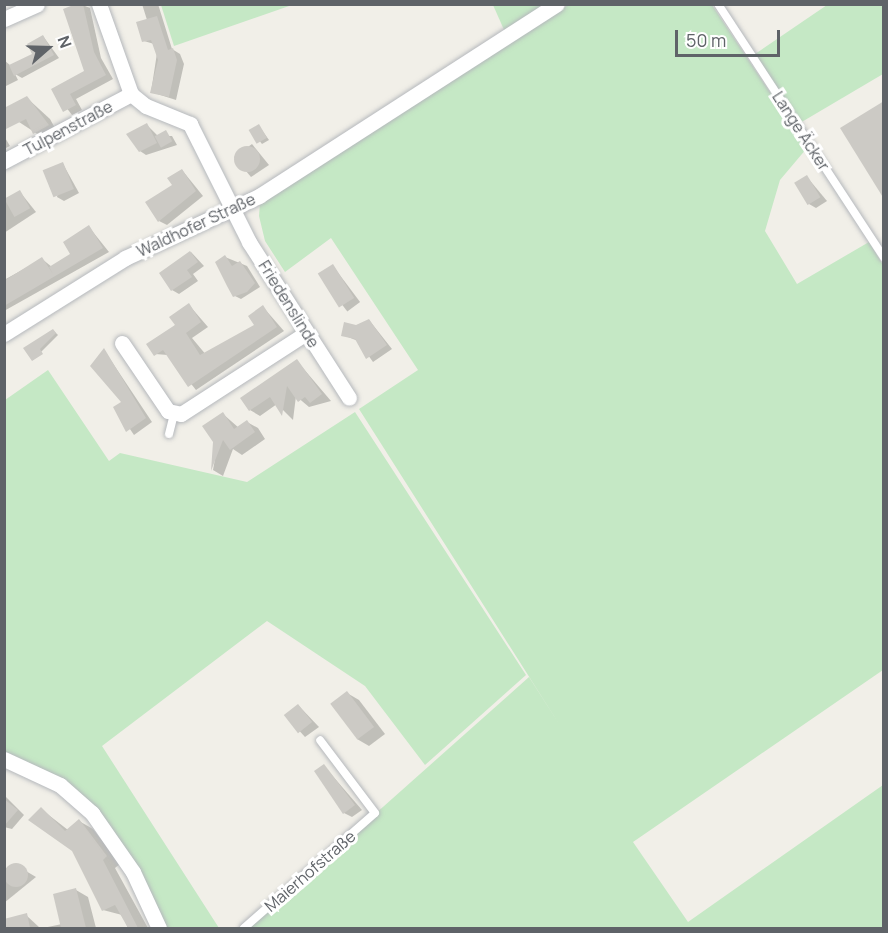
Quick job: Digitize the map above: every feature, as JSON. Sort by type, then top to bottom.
[{"type":"street","points":[[4,19],[37,4]]},
{"type":"street","points":[[99,4],[131,94]]},
{"type":"street","name":"Waldhofer Straße","points":[[4,334],[125,258],[231,210],[388,116],[557,4]]},
{"type":"street","name":"Tulpenstraße","points":[[4,161],[131,94]]},
{"type":"street","name":"Friedenslinde","points":[[131,94],[146,106],[185,118],[231,210],[306,333],[349,398]]},
{"type":"street","points":[[122,343],[174,414],[189,411],[306,333]]},
{"type":"street","points":[[4,759],[60,785],[92,813],[133,872],[159,928]]},
{"type":"lane","name":"Lange Äcker","points":[[718,4],[884,258]]},
{"type":"lane","points":[[169,434],[174,414]]},
{"type":"lane","name":"Maierhofstraße","points":[[243,928],[375,813],[320,740]]},
{"type":"green space","points":[[161,4],[292,5],[174,46]]},
{"type":"green space","points":[[493,5],[546,5],[505,32]]},
{"type":"green space","points":[[568,5],[712,5],[807,148],[780,180],[765,231],[797,284],[869,242],[883,265],[883,670],[633,842],[688,922],[883,785],[883,928],[247,928],[529,677],[561,727],[359,409],[418,370],[331,238],[285,272],[265,241],[259,216],[260,203]]},
{"type":"green space","points":[[827,5],[883,5],[883,74],[800,123],[755,54]]},
{"type":"green space","points":[[48,370],[109,461],[120,453],[247,482],[355,412],[526,675],[425,765],[365,686],[267,621],[102,746],[219,928],[163,928],[108,827],[5,754],[5,400]]},
{"type":"building","points":[[83,4],[94,52],[106,75],[70,94],[76,105],[63,112],[51,89],[84,71],[63,9]]},
{"type":"building","points":[[157,16],[168,50],[173,48],[177,60],[169,97],[150,93],[158,60],[151,40],[142,42],[136,22]]},
{"type":"building","points":[[43,35],[54,55],[14,76],[9,65],[32,54],[27,44]]},
{"type":"building","points":[[27,96],[49,125],[33,134],[26,119],[4,130],[4,108]]},
{"type":"building","points":[[884,101],[884,199],[840,128]]},
{"type":"building","points":[[147,123],[157,143],[139,152],[126,134]]},
{"type":"building","points":[[259,124],[267,138],[257,144],[249,130]]},
{"type":"building","points":[[166,130],[172,141],[161,148],[155,136]]},
{"type":"building","points":[[247,146],[256,150],[260,159],[256,168],[247,172],[238,168],[234,159],[238,150]]},
{"type":"building","points":[[63,162],[74,189],[53,197],[43,170]]},
{"type":"building","points":[[182,169],[196,191],[158,222],[145,202],[172,185],[167,178]]},
{"type":"building","points":[[807,175],[820,197],[808,205],[794,183]]},
{"type":"building","points":[[20,190],[30,208],[14,217],[4,199]]},
{"type":"building","points":[[89,225],[103,248],[4,306],[4,281],[42,257],[53,274],[49,267],[70,254],[63,242]]},
{"type":"building","points":[[190,251],[198,262],[187,270],[192,277],[171,291],[159,273]]},
{"type":"building","points":[[225,255],[232,266],[240,261],[255,283],[247,292],[233,297],[215,262]]},
{"type":"building","points":[[333,264],[354,298],[339,307],[318,274]]},
{"type":"building","points":[[189,303],[201,322],[186,333],[200,355],[254,325],[248,316],[263,305],[277,327],[188,387],[163,350],[154,356],[146,344],[175,325],[169,317]]},
{"type":"building","points":[[369,319],[387,345],[366,359],[355,339],[341,336],[344,322],[356,325]]},
{"type":"building","points":[[53,329],[56,333],[40,349],[43,354],[32,361],[23,348]]},
{"type":"building","points":[[104,348],[146,418],[126,432],[113,407],[121,402],[90,366]]},
{"type":"building","points":[[297,359],[322,394],[310,403],[305,397],[298,402],[287,386],[282,416],[270,397],[249,411],[240,398]]},
{"type":"building","points":[[223,412],[234,429],[247,420],[255,432],[230,450],[223,440],[211,471],[213,442],[202,426]]},
{"type":"building","points":[[347,691],[374,727],[357,740],[330,704]]},
{"type":"building","points":[[298,704],[312,722],[298,733],[284,715]]},
{"type":"building","points":[[324,764],[355,805],[343,814],[314,771]]},
{"type":"building","points":[[4,799],[18,810],[4,826]]},
{"type":"building","points":[[41,807],[65,831],[79,819],[107,856],[103,860],[138,928],[128,928],[115,905],[102,911],[72,851],[28,820]]},
{"type":"building","points":[[16,863],[24,867],[28,875],[24,883],[16,887],[8,883],[4,875],[8,867]]},
{"type":"building","points":[[76,888],[86,928],[61,928],[53,894]]},
{"type":"building","points":[[27,913],[30,928],[4,928],[4,919]]}]
